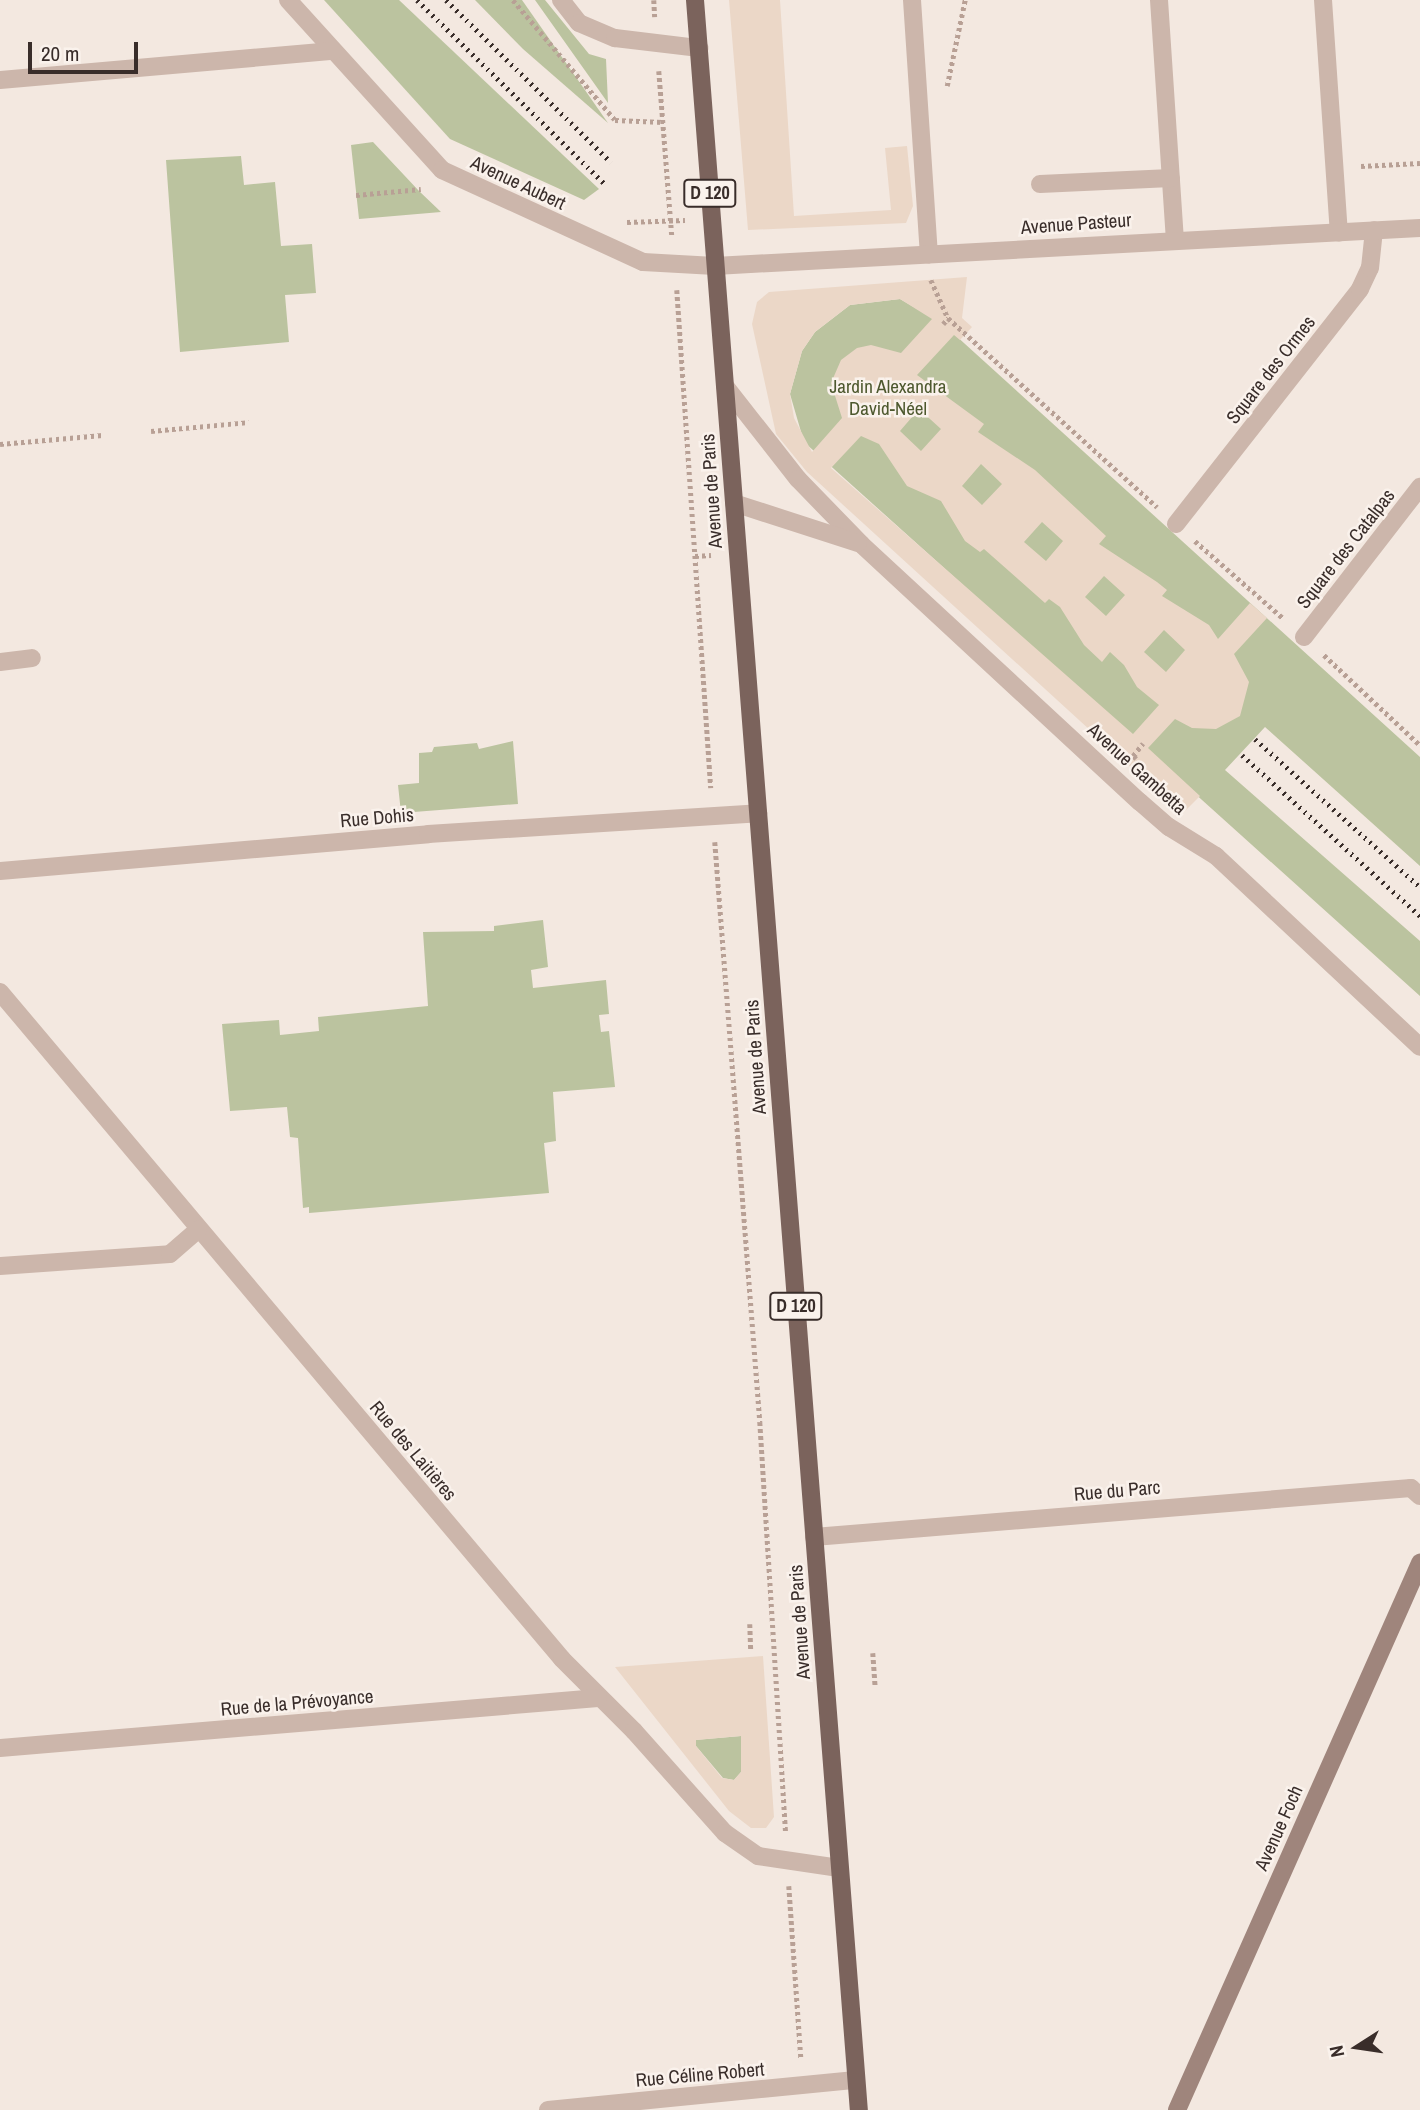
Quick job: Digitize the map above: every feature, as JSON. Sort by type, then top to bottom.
[{"type":"main road","name":"Avenue de Paris","points":[[695,0],[859,2110]]},
{"type":"street","name":"Avenue Aubert","points":[[288,0],[442,170],[643,262],[675,266],[734,265]]},
{"type":"street","points":[[561,0],[579,23],[615,38],[699,48]]},
{"type":"street","points":[[912,0],[929,254]]},
{"type":"street","points":[[1159,0],[1175,239]]},
{"type":"street","points":[[1323,0],[1339,232]]},
{"type":"street","points":[[0,80],[333,51]]},
{"type":"street","points":[[1040,184],[1171,178]]},
{"type":"street","name":"Avenue Pasteur","points":[[734,265],[1175,239],[1420,228]]},
{"type":"street","name":"Square des Ormes","points":[[1177,524],[1360,289],[1370,268],[1374,230]]},
{"type":"street","name":"Avenue Gambetta","points":[[725,386],[798,479],[861,544],[1159,819],[1216,856],[1420,1046]]},
{"type":"street","name":"Square des Catalpas","points":[[1304,637],[1420,487]]},
{"type":"street","name":"Avenue Gambetta","points":[[733,503],[861,544]]},
{"type":"street","points":[[0,662],[32,658]]},
{"type":"street","name":"Rue Dohis","points":[[0,871],[713,814],[758,813]]},
{"type":"street","name":"Rue des Laitières","points":[[0,992],[198,1230],[598,1698],[634,1731],[740,1847],[788,1863],[839,1868]]},
{"type":"street","points":[[0,1266],[170,1254],[198,1230]]},
{"type":"street","name":"Rue du Parc","points":[[814,1537],[1411,1488],[1420,1496]]},
{"type":"street","name":"Avenue Foch","points":[[1177,2110],[1420,1563]]},
{"type":"street","name":"Rue de la Prévoyance","points":[[0,1748],[598,1698]]},
{"type":"street","name":"Rue Céline Robert","points":[[548,2110],[856,2080]]},
{"type":"path","points":[[513,0],[615,120],[663,122]]},
{"type":"path","name":"Avenue de Paris","points":[[653,0],[760,1422],[802,2086]]},
{"type":"path","points":[[1335,167],[1420,163]]},
{"type":"path","points":[[356,195],[419,191],[442,170]]},
{"type":"path","points":[[616,219],[671,221]]},
{"type":"path","points":[[929,254],[931,280],[948,318],[965,333]]},
{"type":"path","points":[[943,324],[948,318]]},
{"type":"path","points":[[151,431],[248,422]]},
{"type":"path","points":[[0,444],[103,435]]},
{"type":"path","points":[[750,1624],[751,1651]]},
{"type":"path","points":[[873,1653],[874,1685]]},
{"type":"green space","points":[[324,0],[399,0],[599,189],[584,200],[450,139]]},
{"type":"green space","points":[[475,0],[522,0],[608,123],[523,49]]},
{"type":"green space","points":[[535,0],[545,0],[589,54],[606,59],[608,103]]},
{"type":"green space","points":[[373,142],[441,212],[359,219],[351,145]]},
{"type":"green space","points":[[241,156],[244,185],[275,182],[281,246],[312,244],[316,293],[285,295],[289,342],[180,352],[166,160]]},
{"type":"green space","name":"Jardin Alexandra David-Néel","points":[[900,299],[943,324],[1420,757],[1420,866],[1265,727],[1225,770],[1420,941],[1420,996],[804,442],[790,394],[802,351],[815,332],[850,305]]},
{"type":"green space","points":[[513,741],[518,804],[401,813],[398,785],[419,783],[419,753],[432,752],[434,747],[477,743],[479,749]]},
{"type":"green space","points":[[543,920],[548,967],[531,970],[533,988],[606,980],[609,1014],[599,1015],[601,1032],[609,1031],[615,1087],[553,1092],[556,1141],[544,1143],[549,1193],[309,1213],[309,1207],[303,1208],[298,1138],[290,1137],[287,1107],[230,1111],[222,1024],[279,1020],[280,1035],[319,1031],[318,1017],[428,1006],[423,932],[494,931],[494,926]]},
{"type":"green space","points":[[741,1736],[741,1772],[734,1780],[723,1778],[696,1746],[695,1740]]},
{"type":"shaded area","points":[[729,0],[780,0],[794,216],[891,210],[885,148],[907,146],[913,206],[906,223],[748,230]]},
{"type":"shaded area","points":[[967,277],[962,318],[972,327],[960,340],[954,335],[917,375],[984,424],[978,432],[1035,470],[1106,536],[1099,544],[1157,582],[1167,590],[1162,596],[1209,625],[1218,639],[1250,603],[1267,618],[1234,654],[1249,682],[1240,716],[1216,729],[1192,728],[1175,719],[1148,748],[1200,796],[1182,814],[807,472],[776,434],[752,324],[757,302],[769,292]],"holes":[[[900,299],[932,319],[901,353],[871,345],[857,348],[841,360],[831,383],[842,418],[812,452],[794,418],[790,394],[802,351],[815,332],[850,305]],[[919,409],[941,429],[921,451],[900,431]],[[861,436],[879,444],[907,486],[941,501],[965,541],[980,552],[984,549],[1045,603],[1049,599],[1060,607],[1084,645],[1102,662],[1110,652],[1124,665],[1137,687],[1159,705],[1133,734],[831,468]],[[981,464],[1002,484],[982,505],[962,486]],[[1042,522],[1063,541],[1046,561],[1024,542]],[[1104,576],[1125,595],[1106,616],[1085,597]],[[1164,630],[1185,650],[1166,672],[1144,652]]]},
{"type":"shaded area","points":[[763,1656],[774,1817],[766,1828],[751,1828],[729,1811],[615,1667]],"holes":[[[741,1736],[741,1772],[734,1780],[722,1778],[696,1746],[696,1740]]]},
{"type":"railway","points":[[417,0],[605,184]]},
{"type":"railway","points":[[446,0],[611,162]]},
{"type":"railway","points":[[1255,739],[1420,887]]},
{"type":"railway","points":[[1242,755],[1420,916]]}]
